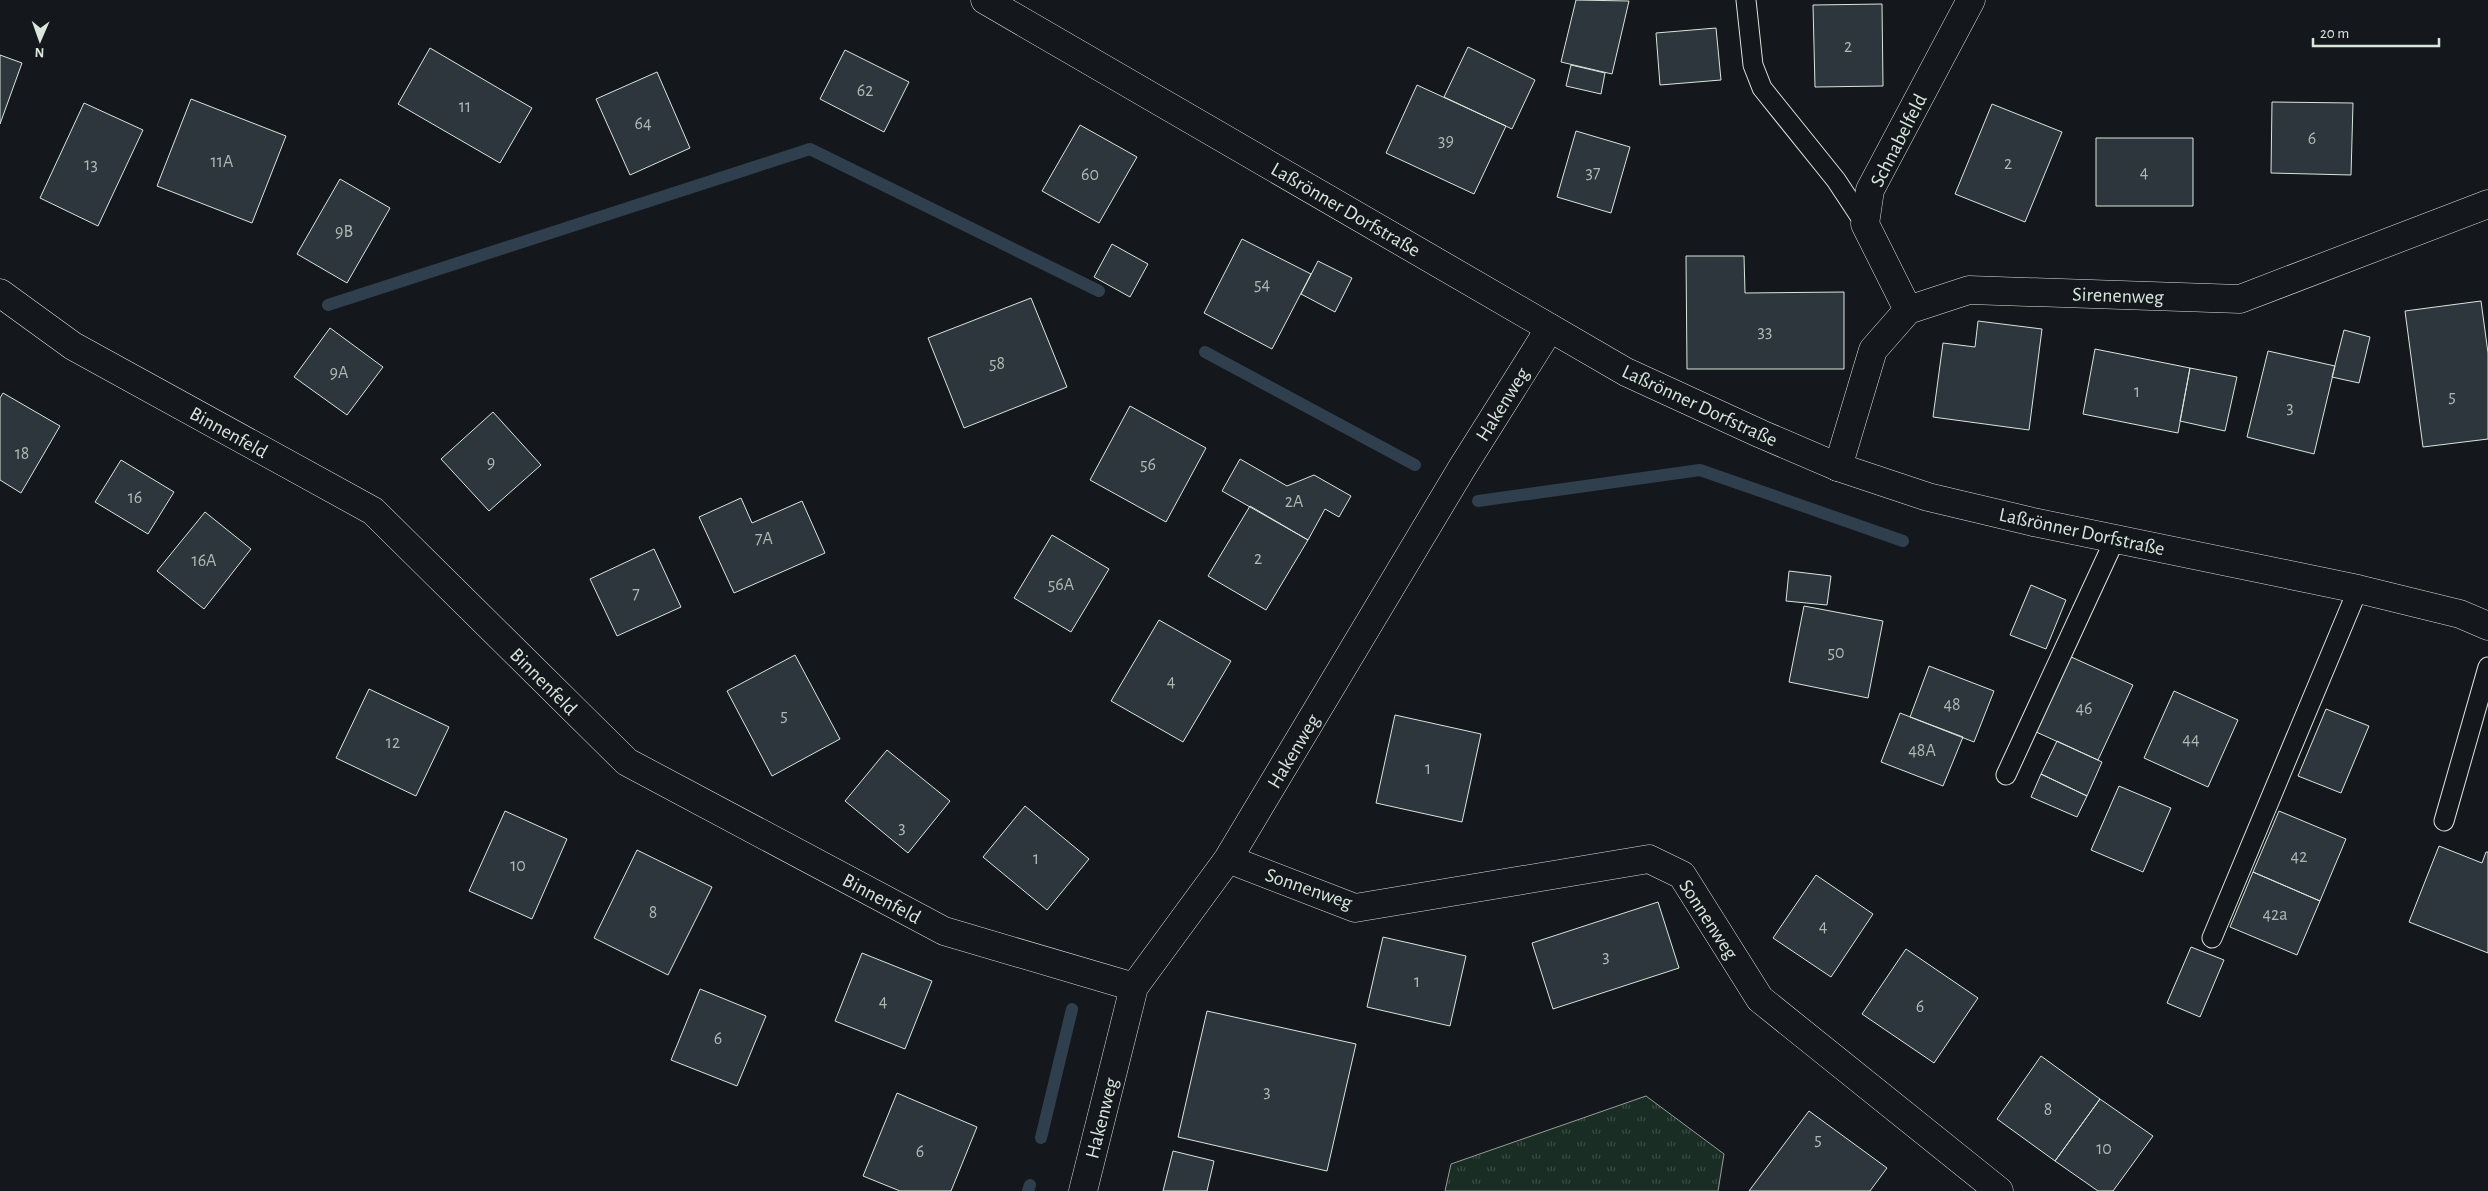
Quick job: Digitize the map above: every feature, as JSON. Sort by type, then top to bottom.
[{"type":"street","name":"Laßrönner Dorfstraße","points":[[985,0],[1626,372],[1760,434],[1838,467],[1928,497],[2115,539],[2358,588],[2460,614],[2488,626]]},
{"type":"street","name":"Schnabelfeld","points":[[1865,224],[1870,190],[1971,0]]},
{"type":"street","name":"Sirenenweg","points":[[1908,310],[1969,290],[2240,299],[2488,204]]},
{"type":"street","points":[[1838,467],[1873,350],[1908,310],[1865,224]]},
{"type":"street","name":"Binnenfeld","points":[[0,293],[73,346],[373,512],[627,762],[944,931],[1134,987]]},
{"type":"street","name":"Hakenweg","points":[[1083,1191],[1134,987],[1228,859],[1462,468],[1550,328]]},
{"type":"street","name":"Sonnenweg","points":[[1228,859],[1356,908],[1649,859],[1682,875],[1760,999],[1999,1191]]},
{"type":"lane","points":[[1746,0],[1753,65],[1762,88],[1836,180],[1865,224]]},
{"type":"lane","points":[[2006,775],[2115,539]]},
{"type":"lane","points":[[2212,938],[2358,588]]},
{"type":"lane","points":[[2444,822],[2488,667]]},
{"type":"green space","points":[[1646,1096],[1724,1154],[1718,1191],[1445,1191],[1451,1164]]},
{"type":"building","points":[[1576,0],[1629,1],[1612,74],[1561,62]]},
{"type":"building","points":[[1882,4],[1883,86],[1815,87],[1813,5]]},
{"type":"building","points":[[1716,28],[1721,80],[1660,85],[1656,33]]},
{"type":"building","points":[[1468,47],[1535,80],[1512,129],[1444,97]]},
{"type":"building","points":[[430,48],[532,108],[500,163],[398,104]]},
{"type":"building","points":[[845,50],[909,82],[884,132],[820,99]]},
{"type":"building","points":[[0,55],[22,63],[0,124]]},
{"type":"building","points":[[1571,65],[1605,73],[1601,94],[1566,86]]},
{"type":"building","points":[[657,72],[690,148],[630,175],[596,99]]},
{"type":"building","points":[[1417,85],[1506,126],[1474,194],[1386,153]]},
{"type":"building","points":[[191,99],[286,136],[252,223],[157,186]]},
{"type":"building","points":[[2272,102],[2353,103],[2351,175],[2271,173]]},
{"type":"building","points":[[84,103],[143,130],[98,226],[40,198]]},
{"type":"building","points":[[1992,104],[2062,132],[2025,222],[1955,194]]},
{"type":"building","points":[[1080,125],[1137,157],[1099,223],[1042,191]]},
{"type":"building","points":[[1576,131],[1630,147],[1611,213],[1557,197]]},
{"type":"building","points":[[2096,138],[2193,138],[2193,206],[2096,206]]},
{"type":"building","points":[[340,179],[390,208],[347,283],[297,254]]},
{"type":"building","points":[[1242,239],[1311,274],[1272,349],[1204,313]]},
{"type":"building","points":[[1112,244],[1148,264],[1130,297],[1094,277]]},
{"type":"building","points":[[1686,256],[1744,256],[1745,293],[1844,292],[1844,369],[1687,369]]},
{"type":"building","points":[[1318,261],[1352,278],[1335,312],[1301,294]]},
{"type":"building","points":[[1031,298],[1067,387],[964,428],[928,338]]},
{"type":"building","points":[[2481,301],[2488,353],[2488,439],[2423,447],[2405,311]]},
{"type":"building","points":[[1978,321],[2042,329],[2029,430],[1933,417],[1943,343],[1975,347]]},
{"type":"building","points":[[330,328],[383,367],[347,415],[294,377]]},
{"type":"building","points":[[2344,330],[2370,337],[2359,383],[2332,377]]},
{"type":"building","points":[[2095,349],[2190,368],[2178,433],[2083,414]]},
{"type":"building","points":[[2268,351],[2335,366],[2314,454],[2247,437]]},
{"type":"building","points":[[2190,368],[2237,377],[2225,431],[2180,421]]},
{"type":"building","points":[[3,393],[60,426],[21,493],[0,480],[0,398]]},
{"type":"building","points":[[1130,406],[1206,448],[1166,522],[1090,480]]},
{"type":"building","points":[[493,412],[541,465],[489,511],[441,459]]},
{"type":"building","points":[[1240,459],[1287,486],[1314,475],[1351,496],[1339,517],[1325,509],[1308,540],[1222,491]]},
{"type":"building","points":[[121,460],[174,492],[148,534],[95,502]]},
{"type":"building","points":[[741,498],[752,523],[802,501],[825,553],[734,593],[699,517]]},
{"type":"building","points":[[1250,506],[1308,540],[1266,610],[1208,576]]},
{"type":"building","points":[[205,512],[251,549],[204,609],[157,571]]},
{"type":"building","points":[[1052,535],[1109,569],[1071,632],[1014,598]]},
{"type":"building","points":[[654,549],[681,607],[617,636],[590,579]]},
{"type":"building","points":[[1789,571],[1831,576],[1827,605],[1786,601]]},
{"type":"building","points":[[2031,585],[2066,600],[2046,649],[2010,635]]},
{"type":"building","points":[[1804,606],[1883,621],[1868,698],[1789,682]]},
{"type":"building","points":[[1159,620],[1231,661],[1183,742],[1111,701]]},
{"type":"building","points":[[795,655],[840,739],[772,776],[727,691]]},
{"type":"building","points":[[2069,656],[2133,685],[2098,760],[2034,731]]},
{"type":"building","points":[[1929,666],[1994,691],[1974,742],[1910,717]]},
{"type":"building","points":[[369,689],[449,727],[416,796],[336,758]]},
{"type":"building","points":[[2174,691],[2238,720],[2208,787],[2144,758]]},
{"type":"building","points":[[2326,709],[2369,726],[2341,793],[2298,776]]},
{"type":"building","points":[[1900,713],[1963,737],[1943,786],[1881,762]]},
{"type":"building","points":[[1395,715],[1481,734],[1462,822],[1376,803]]},
{"type":"building","points":[[2057,741],[2102,762],[2087,796],[2041,774]]},
{"type":"building","points":[[887,750],[950,801],[908,853],[845,801]]},
{"type":"building","points":[[2041,774],[2087,796],[2077,817],[2031,797]]},
{"type":"building","points":[[2119,786],[2171,808],[2143,872],[2091,850]]},
{"type":"building","points":[[1025,806],[1089,859],[1047,910],[983,857]]},
{"type":"building","points":[[505,811],[567,839],[532,919],[469,891]]},
{"type":"building","points":[[2279,811],[2346,839],[2320,901],[2253,872]]},
{"type":"building","points":[[2439,846],[2482,863],[2486,852],[2488,852],[2488,953],[2409,922]]},
{"type":"building","points":[[637,850],[712,887],[668,975],[594,938]]},
{"type":"building","points":[[2253,872],[2320,901],[2297,955],[2230,927]]},
{"type":"building","points":[[1816,875],[1873,914],[1831,977],[1773,938]]},
{"type":"building","points":[[1658,902],[1679,968],[1553,1009],[1532,943]]},
{"type":"building","points":[[1383,937],[1466,956],[1450,1026],[1367,1007]]},
{"type":"building","points":[[2191,947],[2224,960],[2200,1017],[2167,1003]]},
{"type":"building","points":[[1906,949],[1978,998],[1934,1063],[1862,1014]]},
{"type":"building","points":[[862,953],[932,981],[905,1049],[835,1021]]},
{"type":"building","points":[[700,989],[766,1016],[737,1086],[671,1060]]},
{"type":"building","points":[[1207,1011],[1356,1044],[1327,1171],[1178,1137]]},
{"type":"building","points":[[2041,1056],[2100,1099],[2055,1161],[1997,1119]]},
{"type":"building","points":[[897,1093],[977,1127],[951,1191],[900,1191],[863,1176]]},
{"type":"building","points":[[2100,1099],[2153,1136],[2113,1191],[2098,1191],[2055,1161]]},
{"type":"building","points":[[1809,1111],[1887,1168],[1870,1191],[1749,1191]]},
{"type":"building","points":[[1173,1151],[1214,1161],[1207,1191],[1163,1191]]},
{"type":"waterway","points":[[328,305],[810,149],[1099,291]]},
{"type":"waterway","points":[[1205,352],[1415,465]]},
{"type":"waterway","points":[[1478,501],[1700,470],[1903,541]]},
{"type":"waterway","points":[[1041,1138],[1072,1009]]},
{"type":"waterway","points":[[1028,1191],[1030,1185]]}]
